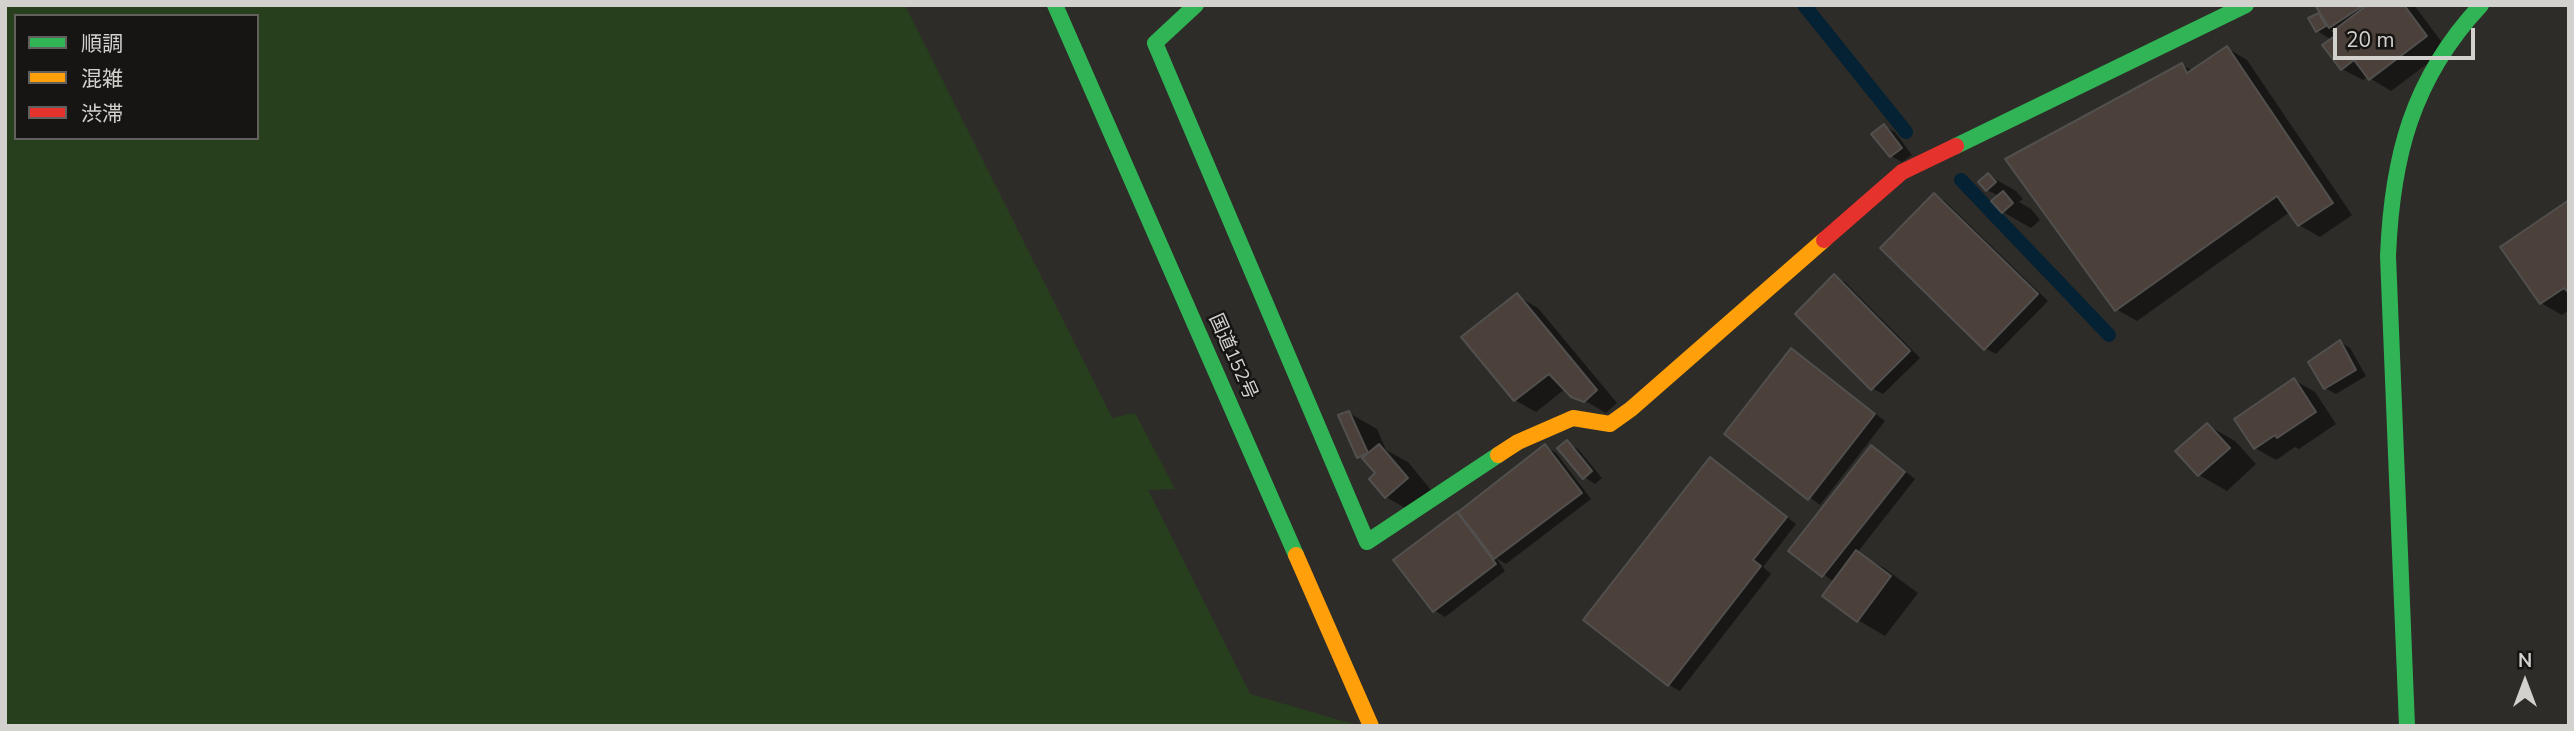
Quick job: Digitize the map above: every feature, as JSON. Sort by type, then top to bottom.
[{"type":"main road","name":"国道152号","points":[[1055,5],[1371,726]]},
{"type":"main road","points":[[1196,5],[1155,43],[1367,542],[1518,442],[1573,418],[1610,424],[1631,409],[1902,172],[2246,5]]},
{"type":"main road","points":[[2407,726],[2388,256],[2392,193],[2412,111],[2435,65],[2465,21],[2481,5]]},
{"type":"green space","points":[[5,5],[905,5],[1112,418],[1135,413],[1175,489],[1148,490],[1250,694],[1360,726],[5,726]]},
{"type":"building","points":[[2315,5],[2364,5],[2329,28]]},
{"type":"building","points":[[2367,5],[2404,5],[2427,36],[2369,80],[2354,60],[2341,70],[2322,45],[2336,35],[2333,31]]},
{"type":"building","points":[[2319,13],[2326,26],[2316,32],[2308,18]]},
{"type":"building","points":[[2227,46],[2333,203],[2298,226],[2277,196],[2115,311],[2005,159],[2182,63],[2187,73]]},
{"type":"building","points":[[1884,124],[1902,148],[1890,157],[1871,134]]},
{"type":"building","points":[[1988,173],[1996,182],[1986,191],[1978,182]]},
{"type":"building","points":[[2003,191],[2013,203],[2002,213],[1991,201]]},
{"type":"building","points":[[1934,193],[2038,294],[1984,350],[1880,248]]},
{"type":"building","points":[[2569,200],[2569,293],[2564,288],[2540,304],[2500,247]]},
{"type":"building","points":[[1834,274],[1910,351],[1871,390],[1795,314]]},
{"type":"building","points":[[1517,293],[1597,390],[1584,402],[1571,397],[1549,374],[1514,401],[1461,337]]},
{"type":"building","points":[[2340,340],[2356,370],[2324,389],[2308,362]]},
{"type":"building","points":[[1791,348],[1875,414],[1808,500],[1724,434]]},
{"type":"building","points":[[2294,378],[2316,412],[2277,438],[2275,435],[2254,449],[2234,419]]},
{"type":"building","points":[[1349,411],[1368,453],[1357,458],[1338,415]]},
{"type":"building","points":[[2207,423],[2230,448],[2198,476],[2175,451]]},
{"type":"building","points":[[1567,440],[1592,471],[1583,479],[1557,448]]},
{"type":"building","points":[[1379,444],[1408,478],[1385,498],[1369,479],[1375,473],[1362,458]]},
{"type":"building","points":[[1545,444],[1582,493],[1494,559],[1458,512]]},
{"type":"building","points":[[1871,445],[1905,472],[1822,577],[1788,551]]},
{"type":"building","points":[[1710,457],[1787,517],[1753,560],[1761,566],[1668,686],[1583,620]]},
{"type":"building","points":[[1457,512],[1496,564],[1433,612],[1393,560]]},
{"type":"building","points":[[1856,550],[1891,576],[1857,622],[1822,596]]},
{"type":"waterway","points":[[1804,5],[1906,132]]},
{"type":"waterway","points":[[1961,180],[2109,335]]},
{"type":"traffic: fast","points":[[1055,5],[1296,555]]},
{"type":"traffic: fast","points":[[1196,5],[1155,43],[1367,542],[1498,455]]},
{"type":"traffic: fast","points":[[1956,146],[2246,5]]},
{"type":"traffic: fast","points":[[2407,726],[2388,256],[2390,220],[2401,153],[2422,91],[2457,33],[2481,5]]},
{"type":"traffic: slow","points":[[1498,455],[1518,442],[1573,418],[1610,424],[1631,409],[1824,240]]},
{"type":"traffic: slow","points":[[1296,555],[1371,726]]},
{"type":"traffic: jam","points":[[1824,240],[1902,172],[1956,146]]}]
